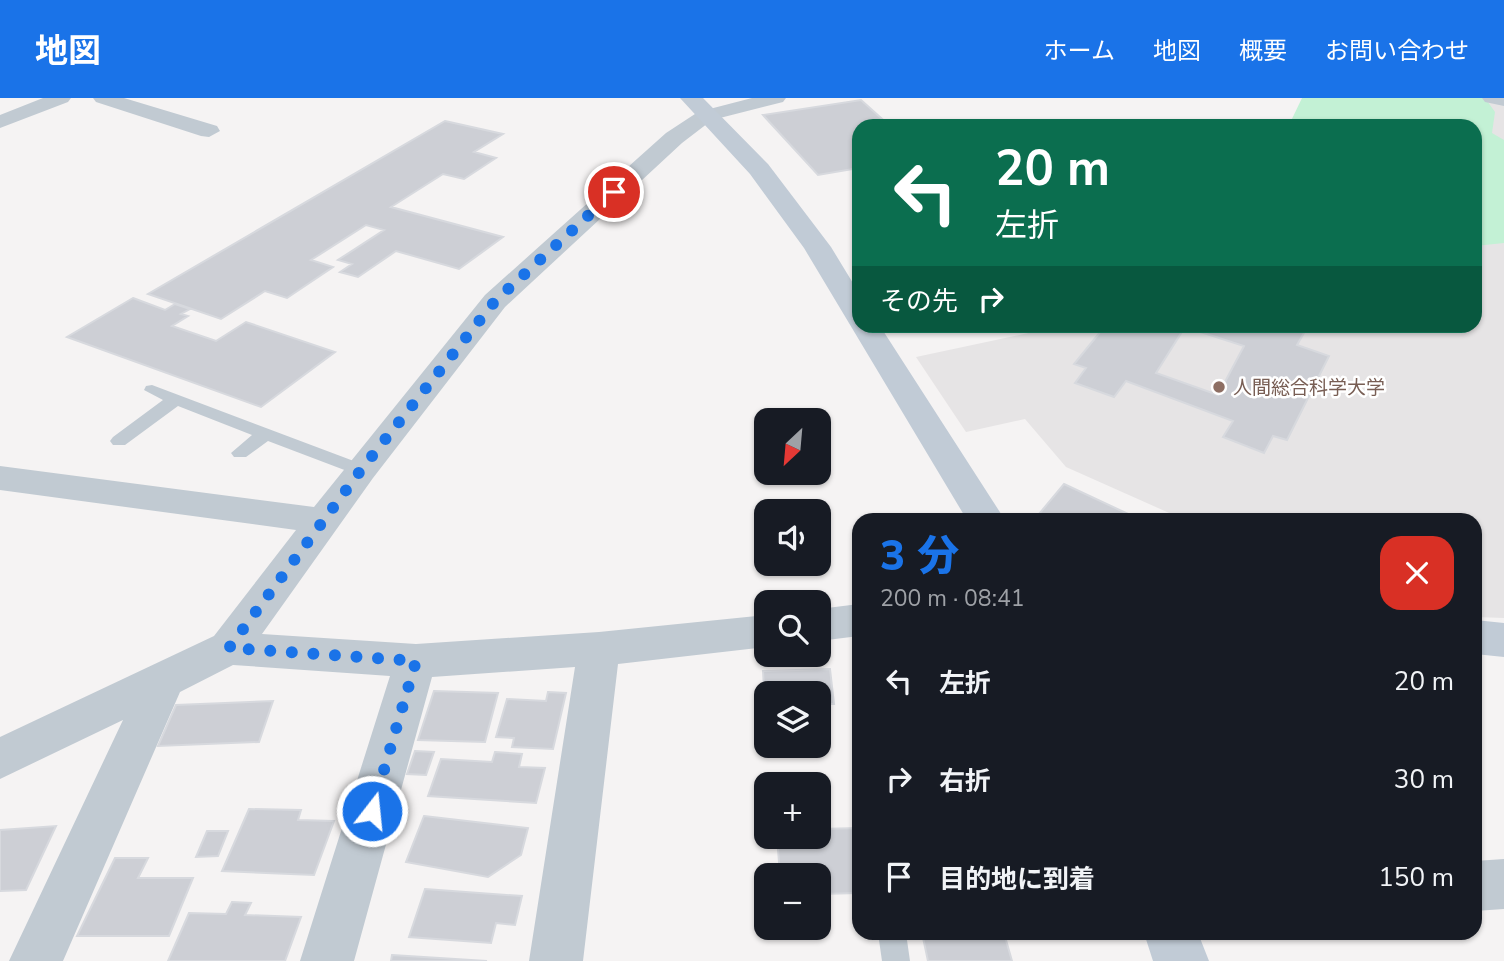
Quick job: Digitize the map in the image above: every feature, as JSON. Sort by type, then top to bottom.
[{"type":"street","points":[[0,122],[61,98]]},
{"type":"street","points":[[103,98],[209,131]]},
{"type":"street","points":[[0,759],[229,648],[361,470],[495,301],[674,138],[698,107],[776,98]]},
{"type":"street","points":[[1492,98],[1504,100]]},
{"type":"street","points":[[698,107],[759,169],[817,247],[852,305]]},
{"type":"street","points":[[869,333],[982,513]]},
{"type":"street","points":[[0,478],[323,521]]},
{"type":"street","points":[[831,624],[852,621]]},
{"type":"street","points":[[229,648],[416,661],[599,649],[754,632]]},
{"type":"street","points":[[1482,637],[1504,639]]},
{"type":"street","points":[[556,961],[599,649]]},
{"type":"street","points":[[327,961],[416,661]]},
{"type":"street","points":[[36,961],[164,679]]},
{"type":"street","points":[[1482,886],[1504,884]]},
{"type":"street","points":[[1174,940],[1181,961]]},
{"type":"lane","points":[[152,390],[361,470]]},
{"type":"lane","points":[[119,440],[176,399]]},
{"type":"lane","points":[[240,453],[266,433]]},
{"type":"lane","points":[[893,940],[896,961]]},
{"type":"shaded area","name":"人間総合科学大学","points":[[1480,98],[1504,105],[1504,618],[1482,617],[1482,513],[1169,513],[1066,467],[1025,419],[966,432],[916,357],[1028,333],[1482,333],[1482,119],[1476,119]]},
{"type":"green space","points":[[1302,98],[1485,98],[1495,112],[1492,133],[1504,140],[1504,243],[1482,245],[1482,119],[1292,119]]},
{"type":"building","points":[[861,100],[882,119],[852,119],[852,169],[818,175],[763,115]]},
{"type":"building","points":[[445,121],[503,134],[474,152],[496,158],[464,179],[443,174],[391,207],[503,237],[459,269],[396,251],[358,277],[340,272],[352,264],[338,260],[384,230],[366,225],[311,260],[333,267],[287,298],[265,291],[221,319],[148,294]]},
{"type":"building","points":[[133,298],[165,310],[175,304],[190,309],[181,314],[188,316],[172,326],[216,341],[246,322],[335,352],[261,407],[67,337]]},
{"type":"building","points":[[1099,333],[1181,333],[1156,373],[1218,395],[1244,346],[1204,333],[1304,333],[1297,345],[1329,356],[1287,440],[1273,436],[1264,453],[1223,437],[1233,421],[1126,381],[1114,397],[1075,383],[1086,368],[1074,364]]},
{"type":"building","points":[[1064,484],[1126,513],[1040,513]]},
{"type":"building","points":[[830,669],[834,704],[831,704],[831,681],[764,681],[763,671]]},
{"type":"building","points":[[434,691],[498,693],[485,742],[418,740]]},
{"type":"building","points":[[548,692],[566,693],[553,749],[512,747],[514,738],[496,737],[507,699],[546,701]]},
{"type":"building","points":[[273,701],[259,742],[158,746],[176,705]]},
{"type":"building","points":[[415,751],[434,752],[426,775],[407,774]]},
{"type":"building","points":[[495,752],[522,754],[519,767],[545,768],[536,803],[428,796],[441,759],[492,762]]},
{"type":"building","points":[[249,809],[301,810],[298,820],[334,821],[314,875],[222,871]]},
{"type":"building","points":[[424,816],[528,828],[521,855],[488,877],[406,862]]},
{"type":"building","points":[[56,826],[26,890],[0,891],[0,830]]},
{"type":"building","points":[[852,828],[852,893],[831,894],[831,863],[779,863],[778,849],[831,849],[831,829]]},
{"type":"building","points":[[207,831],[228,831],[218,856],[196,857]]},
{"type":"building","points":[[115,858],[148,858],[138,878],[193,878],[169,936],[77,936]]},
{"type":"building","points":[[425,889],[522,896],[515,925],[496,923],[491,943],[409,937]]},
{"type":"building","points":[[232,902],[251,903],[245,915],[301,917],[285,961],[168,961],[189,913],[226,914]]},
{"type":"building","points":[[924,940],[1006,940],[1012,961],[928,961]]},
{"type":"building","points":[[392,955],[487,961],[391,961]]},
{"type":"place","name":"人間総合科学大学","points":[[1219,387]]},
{"type":"route","points":[[372,811],[416,661],[229,648],[361,470],[495,301],[614,192]]}]
